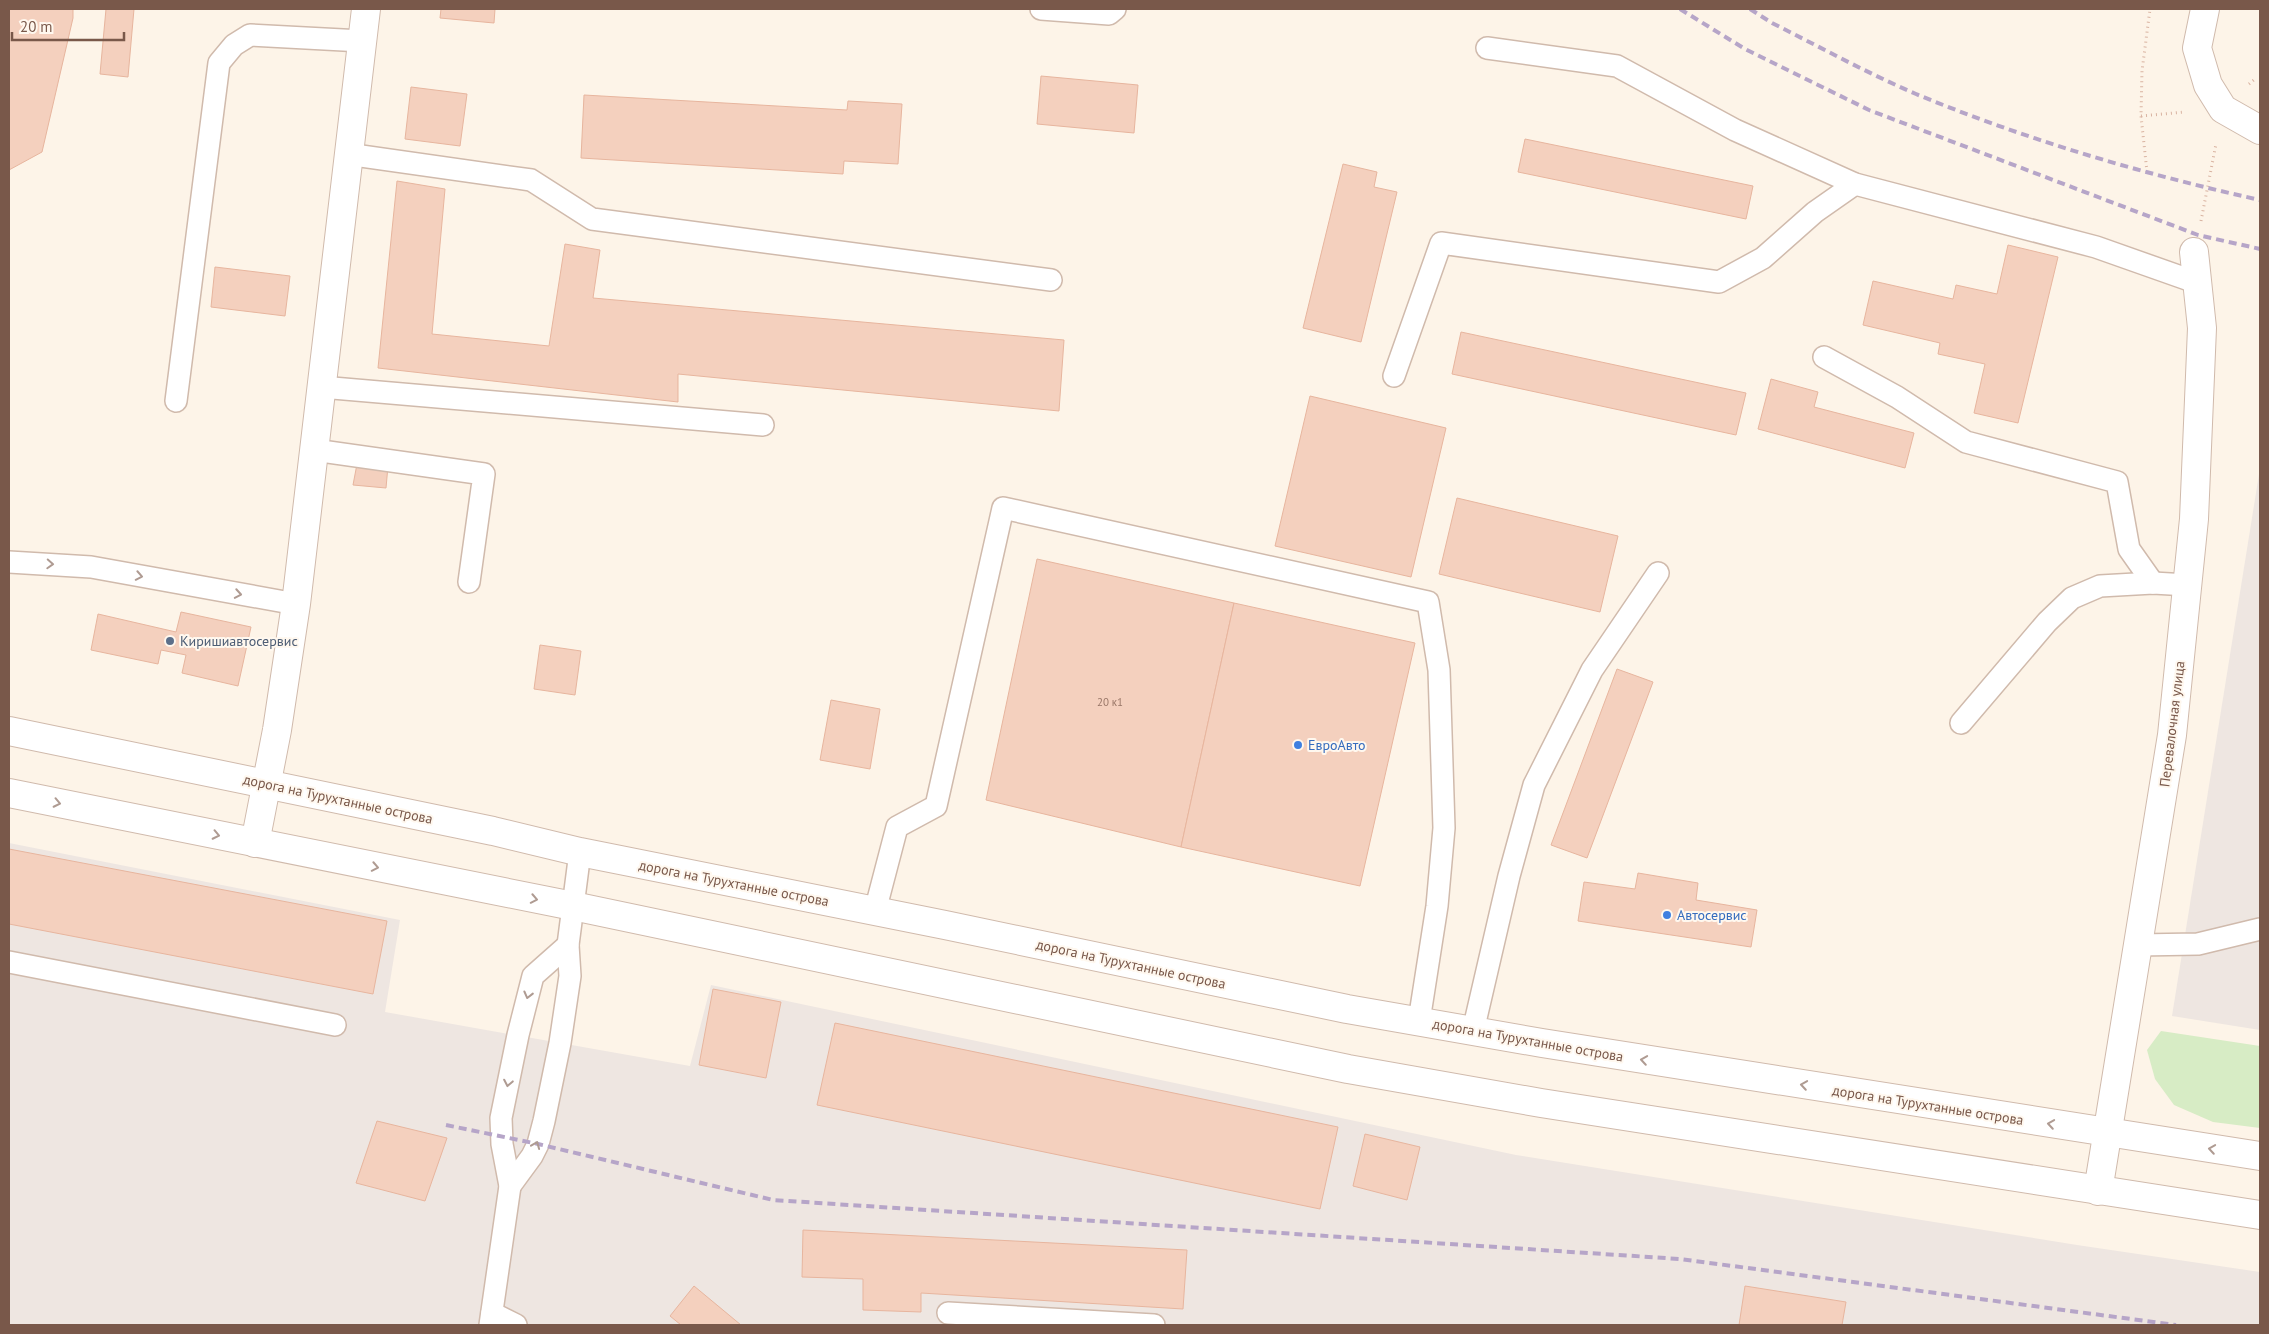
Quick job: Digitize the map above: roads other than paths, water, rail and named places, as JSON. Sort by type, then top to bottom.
[{"type":"street","points":[[255,843],[267,784],[296,604],[366,9]]},
{"type":"street","points":[[2205,9],[2197,48],[2208,85],[2223,109],[2260,130]]},
{"type":"street","name":"Перевалочная улица","points":[[2098,1191],[2172,735],[2188,585],[2194,519],[2202,328],[2194,252]]},
{"type":"street","name":"дорога на Турухтанные острова","points":[[9,731],[493,831],[580,852],[1347,1009],[1472,1031],[2260,1156]]},
{"type":"street","points":[[9,793],[573,906],[1348,1069],[1551,1104],[2260,1216]]},
{"type":"lane","points":[[1041,9],[1109,14],[1115,9]]},
{"type":"lane","points":[[176,402],[219,63],[234,44],[250,35],[362,41]]},
{"type":"lane","points":[[1487,48],[1617,66],[1735,130],[1855,184],[2096,247],[2198,283]]},
{"type":"lane","points":[[348,154],[531,180],[592,219],[1051,280]]},
{"type":"lane","points":[[1394,376],[1441,243],[1719,282],[1763,258],[1815,212],[1855,184]]},
{"type":"lane","points":[[1824,357],[1897,397],[1966,442],[2117,482],[2129,550],[2153,582]]},
{"type":"lane","points":[[321,387],[763,425]]},
{"type":"lane","points":[[314,450],[484,474],[469,582]]},
{"type":"lane","points":[[875,911],[897,827],[936,806],[1002,508],[1428,602],[1439,670],[1444,828],[1437,906],[1419,1021]]},
{"type":"lane","points":[[9,562],[91,567],[296,604]]},
{"type":"lane","points":[[1472,1031],[1509,876],[1534,785],[1592,670],[1658,573]]},
{"type":"lane","points":[[1961,723],[2047,622],[2072,598],[2100,586],[2153,582],[2188,585]]},
{"type":"lane","points":[[510,1186],[532,1156],[538,1144],[544,1121],[560,1043],[570,976],[568,945],[580,852]]},
{"type":"lane","points":[[2138,945],[2198,944],[2260,929]]},
{"type":"lane","points":[[516,1325],[491,1319],[510,1186],[502,1144],[501,1118],[533,976],[568,945]]},
{"type":"lane","points":[[9,962],[335,1025]]},
{"type":"lane","points":[[948,1314],[1154,1325]]},
{"type":"railway","points":[[1680,9],[1745,49],[1869,110],[2198,235],[2260,249]]},
{"type":"railway","points":[[1750,9],[1772,23],[1862,69],[1958,111],[2043,141],[2129,167],[2260,200]]},
{"type":"railway","points":[[446,1125],[538,1144],[773,1200],[1680,1259],[2176,1325]]},
{"type":"place","name":"Киришиавтосервис","points":[[170,641]]},
{"type":"place","name":"ЕвроАвто","points":[[1298,745]]},
{"type":"place","name":"Автосервис","points":[[1667,915]]}]
